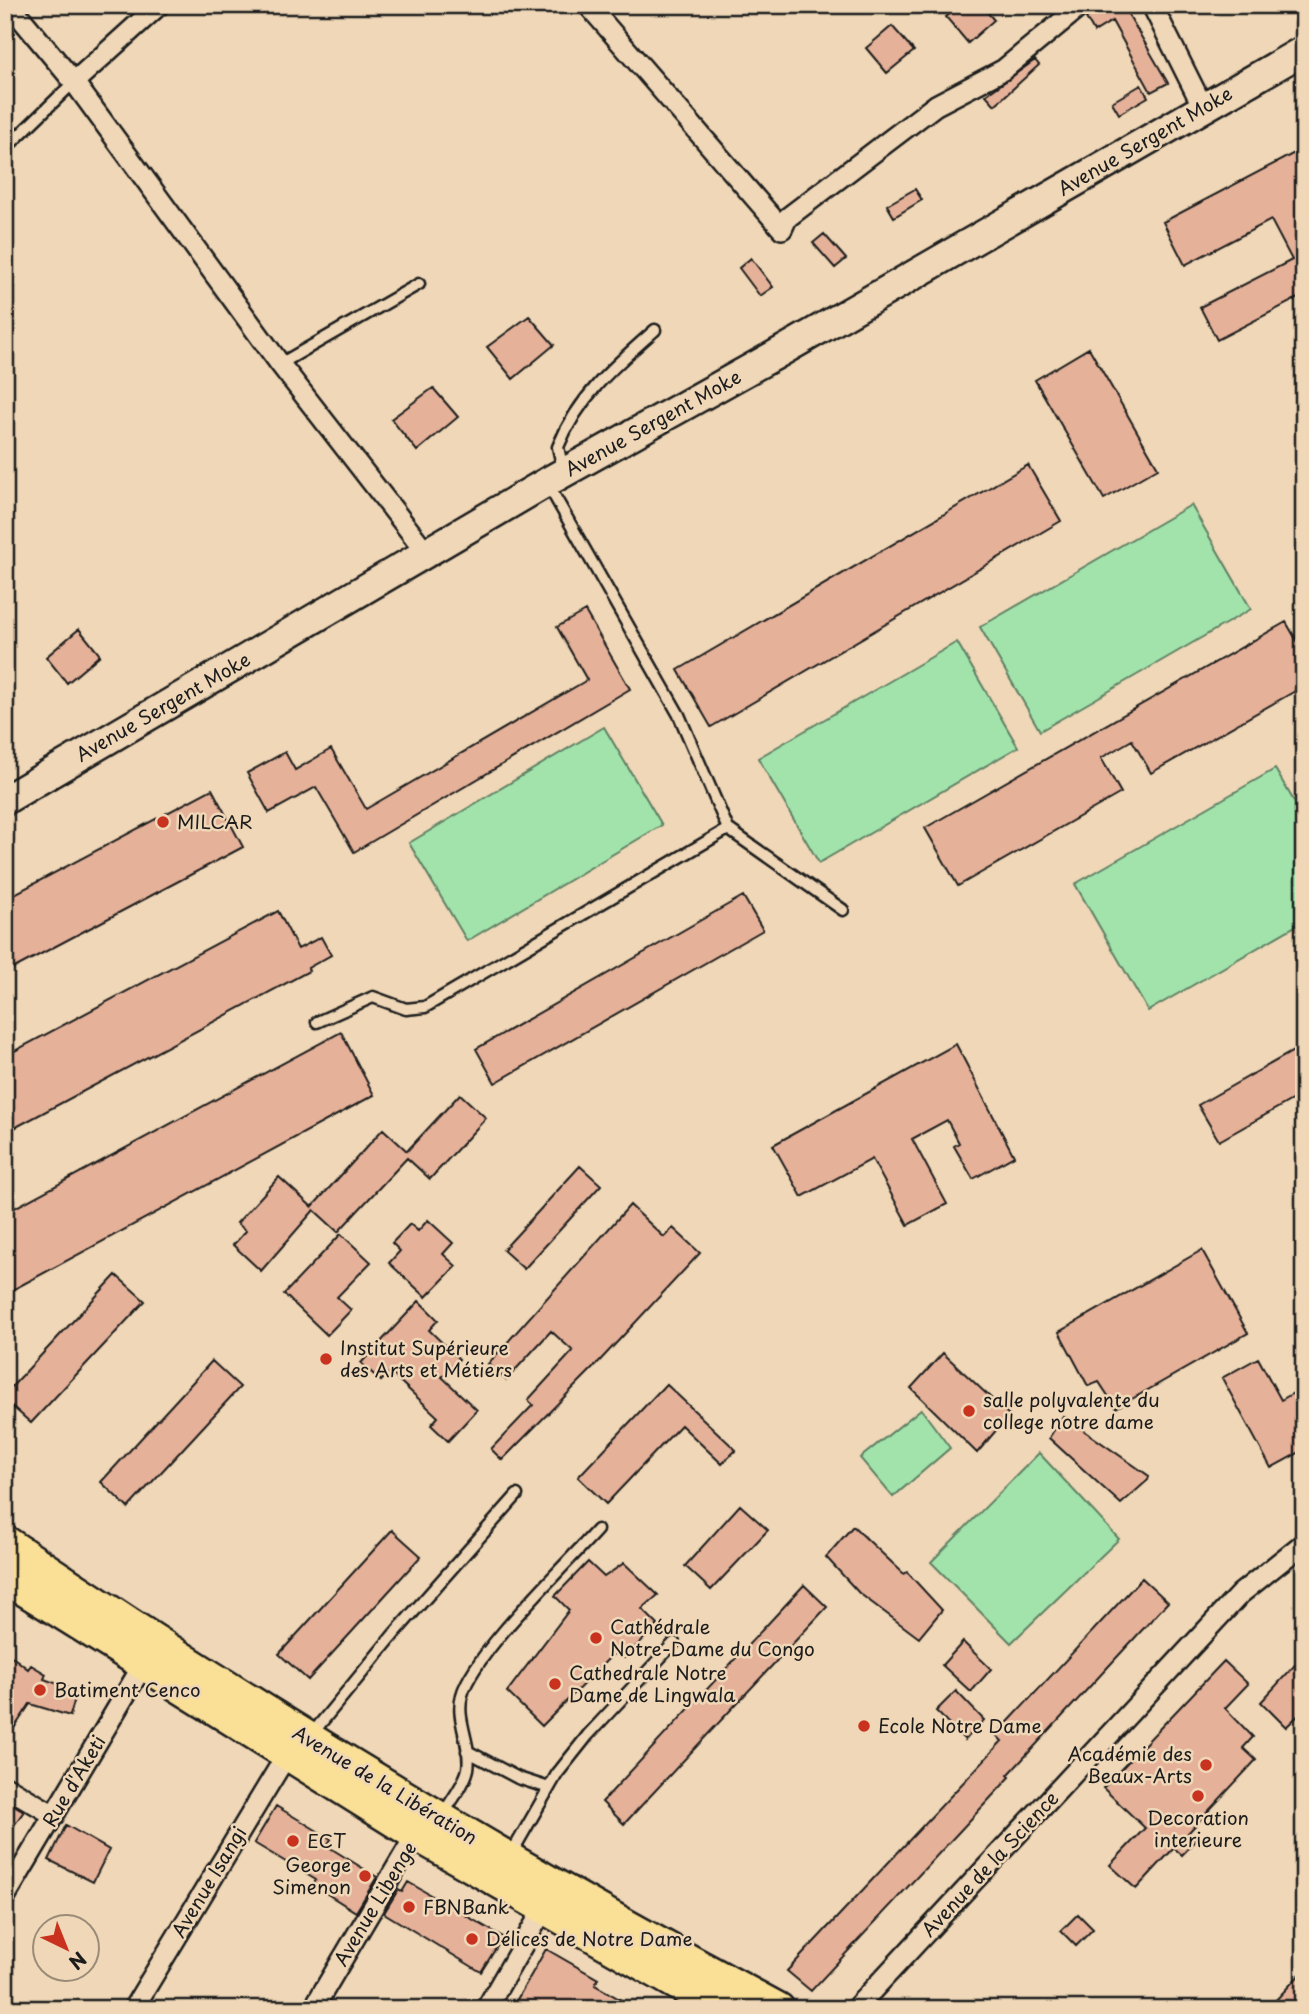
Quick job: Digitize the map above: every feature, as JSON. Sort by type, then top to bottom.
[{"type":"main road","name":"Avenue Sergent Moke","points":[[5,800],[425,552],[1304,50]]},
{"type":"main road","name":"Avenue de la Libération","points":[[5,1542],[297,1747]]},
{"type":"main road","name":"Avenue de la Libération","points":[[8,1585],[143,1665],[297,1747],[429,1822],[508,1860],[778,2009]]},
{"type":"main road","name":"Avenue de la Libération","points":[[429,1822],[544,1908],[682,2000],[722,2009]]},
{"type":"street","points":[[10,5],[74,82],[280,364],[425,552]]},
{"type":"street","points":[[74,82],[159,5]]},
{"type":"street","points":[[588,5],[782,229],[787,218],[936,105],[1003,70],[1082,5]]},
{"type":"street","points":[[1152,5],[1203,107]]},
{"type":"street","name":"Avenue de la Science","points":[[855,2009],[1240,1594],[1304,1543]]},
{"type":"street","name":"Rue d'Aketi","points":[[5,1897],[143,1665]]},
{"type":"street","name":"Avenue Isangi","points":[[133,2009],[297,1747]]},
{"type":"street","points":[[5,1786],[54,1815]]},
{"type":"street","name":"Avenue Libenge","points":[[313,2009],[429,1822]]},
{"type":"street","points":[[486,2009],[544,1908]]},
{"type":"lane","points":[[5,149],[74,82]]},
{"type":"lane","points":[[280,364],[419,284]]},
{"type":"lane","points":[[655,330],[588,393],[566,426],[558,447],[556,478],[679,715],[728,829],[844,910]]},
{"type":"lane","points":[[317,1022],[373,998],[406,1009],[425,1007],[728,829]]},
{"type":"lane","points":[[297,1747],[517,1495]]},
{"type":"lane","points":[[429,1822],[468,1770],[467,1751],[461,1732],[462,1696],[476,1665],[597,1530]]},
{"type":"lane","points":[[508,1860],[549,1788],[589,1735],[674,1643]]},
{"type":"lane","points":[[467,1751],[518,1778],[549,1788]]},
{"type":"green space","points":[[1191,505],[1251,609],[1040,731],[980,627]]},
{"type":"green space","points":[[957,642],[1018,747],[819,863],[758,758]]},
{"type":"green space","points":[[604,727],[662,825],[467,941],[409,843]]},
{"type":"green space","points":[[1275,769],[1304,818],[1304,921],[1148,1011],[1075,884]]},
{"type":"green space","points":[[921,1409],[950,1448],[893,1497],[860,1458]]},
{"type":"green space","points":[[1039,1453],[1119,1539],[1011,1643],[931,1562]]},
{"type":"building","points":[[961,5],[981,5],[994,20],[968,43],[946,17]]},
{"type":"building","points":[[1104,5],[1137,5],[1127,12],[1168,83],[1151,92],[1112,21],[1094,32],[1086,18]]},
{"type":"building","points":[[892,26],[914,51],[887,73],[866,48]]},
{"type":"building","points":[[1035,60],[1039,65],[995,105],[986,95]]},
{"type":"building","points":[[1141,85],[1148,97],[1119,114],[1112,102]]},
{"type":"building","points":[[1304,148],[1304,295],[1217,340],[1200,307],[1292,260],[1271,220],[1185,265],[1163,222]]},
{"type":"building","points":[[915,189],[922,200],[894,217],[887,205]]},
{"type":"building","points":[[824,234],[846,259],[835,268],[813,243]]},
{"type":"building","points":[[751,258],[773,287],[760,296],[739,268]]},
{"type":"building","points":[[529,316],[554,345],[513,379],[487,347]]},
{"type":"building","points":[[1089,348],[1158,468],[1104,499],[1035,380]]},
{"type":"building","points":[[433,388],[458,417],[417,451],[391,419]]},
{"type":"building","points":[[1028,465],[1061,521],[711,727],[678,670]]},
{"type":"building","points":[[585,611],[630,689],[354,852],[316,787],[269,813],[247,773],[285,752],[295,770],[331,749],[366,809],[587,680],[557,627]]},
{"type":"building","points":[[1286,622],[1304,653],[1304,686],[1151,773],[1132,740],[1101,758],[1121,793],[958,886],[925,828]]},
{"type":"building","points":[[79,629],[100,655],[67,683],[46,657]]},
{"type":"building","points":[[212,789],[243,847],[5,973],[5,899]]},
{"type":"building","points":[[743,896],[763,930],[495,1083],[476,1049]]},
{"type":"building","points":[[278,911],[298,949],[321,937],[331,955],[308,968],[309,971],[5,1133],[5,1056]]},
{"type":"building","points":[[341,1032],[374,1095],[5,1294],[5,1213]]},
{"type":"building","points":[[956,1044],[1014,1156],[973,1179],[954,1146],[959,1143],[947,1120],[912,1139],[947,1204],[908,1225],[872,1159],[802,1197],[773,1145]]},
{"type":"building","points":[[1304,1045],[1304,1093],[1219,1141],[1198,1105]]},
{"type":"building","points":[[460,1094],[486,1118],[430,1179],[407,1158],[338,1232],[314,1210],[261,1271],[233,1245],[246,1231],[237,1223],[279,1177],[312,1207],[383,1129],[407,1151]]},
{"type":"building","points":[[580,1166],[601,1185],[524,1269],[503,1250]]},
{"type":"building","points":[[630,1205],[664,1237],[673,1228],[700,1253],[593,1368],[502,1460],[491,1449],[533,1405],[528,1400],[573,1351],[551,1331],[506,1380],[488,1364]]},
{"type":"building","points":[[428,1220],[453,1243],[443,1254],[456,1266],[426,1297],[389,1263],[400,1251],[392,1243],[410,1224],[418,1231]]},
{"type":"building","points":[[341,1234],[371,1262],[337,1297],[351,1310],[327,1335],[284,1294]]},
{"type":"building","points":[[1202,1250],[1248,1333],[1116,1408],[1099,1382],[1088,1386],[1059,1332]]},
{"type":"building","points":[[116,1275],[145,1301],[31,1423],[5,1400],[5,1394]]},
{"type":"building","points":[[419,1301],[438,1320],[429,1330],[459,1359],[442,1377],[477,1410],[448,1441],[431,1425],[438,1417],[390,1372],[381,1381],[361,1363]]},
{"type":"building","name":"salle polyvalente du college notre dame","points":[[943,1353],[1009,1415],[977,1453],[911,1388]]},
{"type":"building","points":[[1258,1358],[1281,1400],[1304,1387],[1304,1450],[1271,1468],[1222,1378]]},
{"type":"building","points":[[212,1361],[240,1387],[128,1508],[101,1482]]},
{"type":"building","points":[[666,1384],[736,1450],[722,1464],[681,1425],[606,1504],[578,1477]]},
{"type":"building","points":[[1063,1416],[1149,1476],[1148,1480],[1121,1504],[1049,1438]]},
{"type":"building","points":[[740,1505],[768,1530],[711,1590],[685,1566]]},
{"type":"building","points":[[853,1526],[904,1574],[907,1572],[942,1610],[919,1638],[859,1593],[826,1557]]},
{"type":"building","points":[[392,1530],[421,1556],[308,1680],[279,1654]]},
{"type":"building","name":"Cathédrale Notre-Dame du Congo","points":[[588,1562],[604,1577],[624,1563],[658,1595],[642,1609],[658,1625],[624,1658],[615,1652],[542,1726],[507,1692],[569,1610],[555,1596]]},
{"type":"building","points":[[1142,1578],[1168,1602],[1008,1775],[1010,1777],[811,1991],[787,1971],[1002,1741],[996,1735]]},
{"type":"building","points":[[804,1585],[827,1607],[624,1824],[602,1802]]},
{"type":"building","points":[[963,1642],[991,1669],[971,1692],[942,1665]]},
{"type":"building","name":"Batiment Cenco","points":[[5,1651],[28,1669],[31,1665],[46,1674],[44,1679],[77,1691],[70,1716],[30,1704],[5,1742],[5,1708],[13,1694],[5,1688]]},
{"type":"building","points":[[1304,1655],[1304,1710],[1286,1727],[1261,1702]]},
{"type":"building","points":[[1224,1661],[1248,1684],[1225,1708],[1253,1737],[1243,1748],[1256,1760],[1188,1833],[1196,1840],[1182,1855],[1174,1848],[1136,1889],[1110,1865],[1145,1828],[1103,1788]]},
{"type":"building","points":[[956,1691],[984,1720],[965,1740],[936,1711]]},
{"type":"building","points":[[5,1800],[24,1811],[5,1838]]},
{"type":"building","points":[[276,1806],[331,1839],[327,1846],[377,1877],[356,1912],[313,1885],[316,1880],[254,1843]]},
{"type":"building","points":[[66,1825],[109,1850],[93,1882],[49,1860]]},
{"type":"building","points":[[408,1882],[503,1937],[481,1972],[384,1913],[398,1890],[402,1892]]},
{"type":"building","points":[[1078,1914],[1093,1929],[1076,1946],[1061,1931]]},
{"type":"building","points":[[546,1949],[598,1979],[595,1985],[637,2009],[525,2009],[515,2003]]},
{"type":"building","points":[[1304,1970],[1304,2009],[1281,2009],[1274,2002]]},
{"type":"place","name":"MILCAR","points":[[163,822]]},
{"type":"place","name":"Institut Supérieure des Arts et Métiers","points":[[326,1359]]},
{"type":"place","name":"salle polyvalente du college notre dame","points":[[969,1411]]},
{"type":"place","name":"Cathédrale Notre-Dame du Congo","points":[[596,1638]]},
{"type":"place","name":"Cathedrale Notre Dame de Lingwala","points":[[555,1684]]},
{"type":"place","name":"Batiment Cenco","points":[[40,1690]]},
{"type":"place","name":"Ecole Notre Dame","points":[[864,1726]]},
{"type":"place","name":"Académie des Beaux-Arts","points":[[1206,1765]]},
{"type":"place","name":"Decoration interieure","points":[[1198,1796]]},
{"type":"place","name":"ECT","points":[[293,1841]]},
{"type":"place","name":"George Simenon","points":[[365,1876]]},
{"type":"place","name":"FBNBank","points":[[409,1907]]},
{"type":"place","name":"Délices de Notre Dame","points":[[472,1939]]}]
